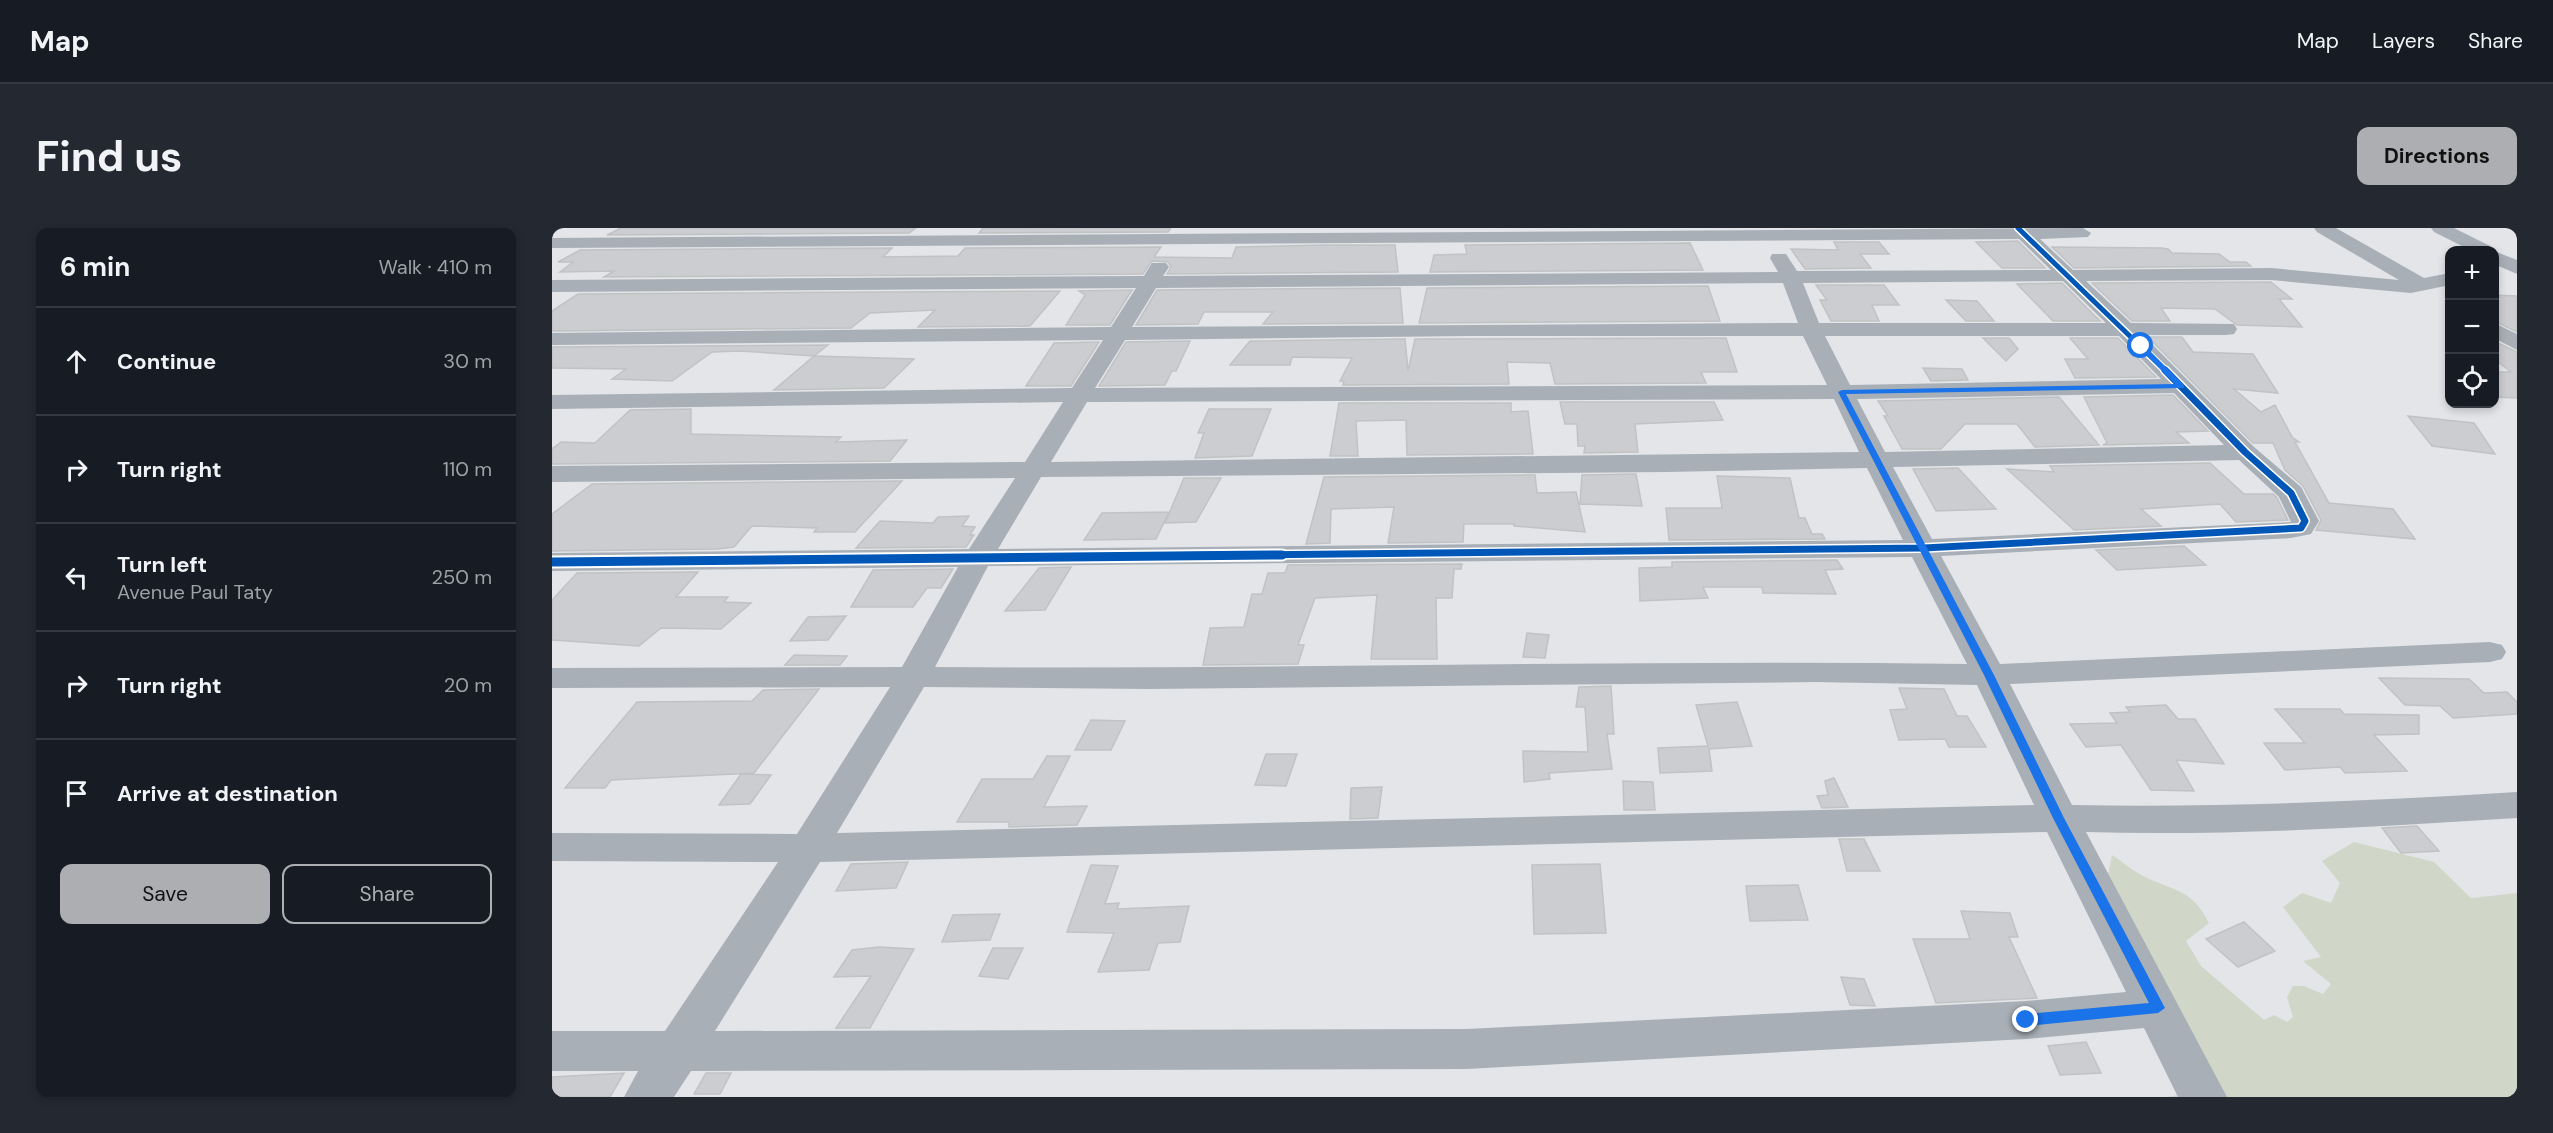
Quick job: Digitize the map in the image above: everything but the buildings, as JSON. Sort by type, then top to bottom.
[{"type":"street","points":[[555,245],[590,228]]},
{"type":"street","points":[[2323,228],[2447,300]]},
{"type":"street","points":[[2440,228],[2475,246]]},
{"type":"street","points":[[555,245],[1182,233],[2020,230],[2082,233]]},
{"type":"street","points":[[552,562],[1924,548],[2301,528],[2305,521],[2291,493],[2245,452],[2125,329],[2066,276],[2020,230]]},
{"type":"street","points":[[1762,231],[1790,276],[1811,330],[1875,458],[1924,548],[2059,818],[2203,1097]]},
{"type":"street","points":[[648,1097],[808,848],[913,677],[978,558],[1116,333],[1182,233]]},
{"type":"street","points":[[2499,259],[2517,268]]},
{"type":"street","points":[[552,286],[2271,274],[2411,287],[2445,280]]},
{"type":"street","points":[[2499,279],[2517,280]]},
{"type":"street","points":[[552,339],[1116,333],[2226,328]]},
{"type":"street","points":[[2499,332],[2517,343]]},
{"type":"street","points":[[552,402],[1078,395],[1842,392],[2181,386]]},
{"type":"street","points":[[552,474],[1666,464],[2245,452]]},
{"type":"street","points":[[552,678],[1161,679],[1816,672],[1989,675],[2490,652]]},
{"type":"street","points":[[552,847],[808,848],[2059,818],[2179,821],[2389,813],[2517,805]]},
{"type":"street","points":[[552,1051],[1467,1049],[2014,1021],[2158,1008]]},
{"type":"shaded area","points":[[2354,842],[2434,862],[2471,898],[2517,893],[2517,1097],[2167,1097],[2184,1094],[2108,875],[2112,855],[2147,878],[2190,898],[2203,912],[2209,923],[2186,941],[2201,966],[2264,1020],[2274,1015],[2287,1022],[2293,1017],[2287,997],[2293,986],[2304,986],[2323,994],[2331,984],[2303,961],[2321,957],[2283,907],[2302,893],[2331,903],[2340,883],[2322,861]]},
{"type":"cycle path","points":[[552,562],[1924,548],[2301,528],[2305,521],[2291,493],[2245,452],[2125,329],[2018,228]]},
{"type":"route","points":[[2026,1020],[2158,1008],[1842,392],[2181,386],[2141,346]]}]
